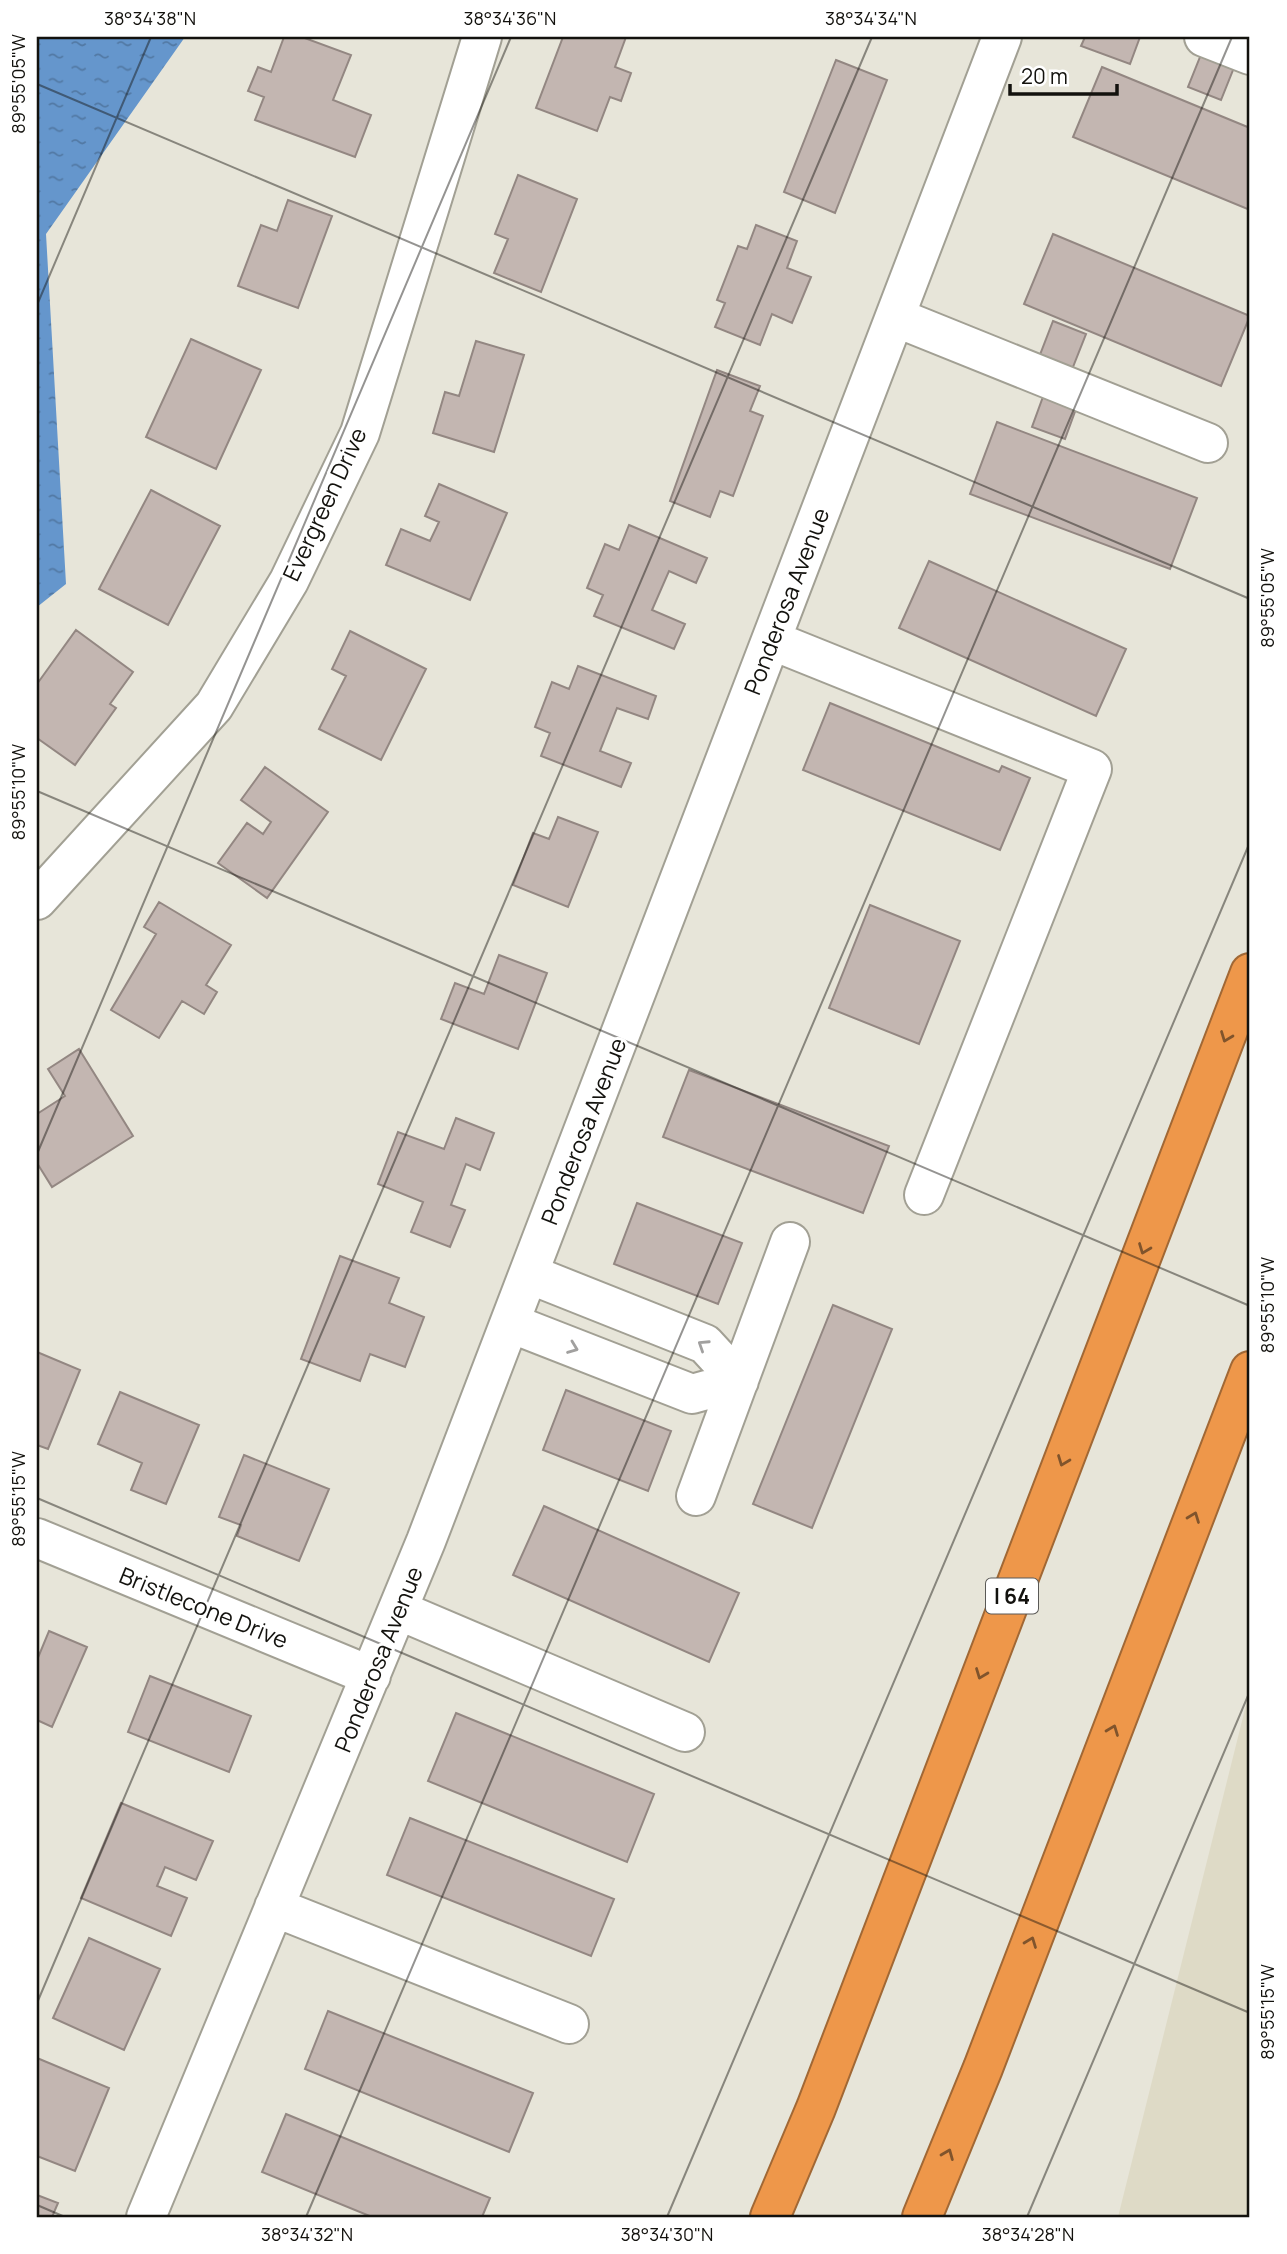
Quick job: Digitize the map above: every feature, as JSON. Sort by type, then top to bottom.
[{"type":"highway","name":"I 64","points":[[770,2217],[816,2108],[1250,973]]},
{"type":"highway","points":[[922,2217],[993,2042],[1250,1371]]},
{"type":"street","name":"Evergreen Drive","points":[[37,900],[214,705],[289,581],[360,433],[482,37]]},
{"type":"street","name":"Ponderosa Avenue","points":[[158,2214],[274,1907],[398,1610],[510,1323],[1002,37]]},
{"type":"street","points":[[1204,37],[1250,55]]},
{"type":"street","points":[[895,317],[1208,443]]},
{"type":"street","points":[[771,640],[1092,769],[924,1195]]},
{"type":"street","points":[[696,1496],[790,1242]]},
{"type":"street","points":[[528,1274],[705,1344],[739,1381]]},
{"type":"street","points":[[510,1323],[692,1394],[739,1381]]},
{"type":"street","name":"Bristlecone Drive","points":[[37,1538],[371,1676]]},
{"type":"street","points":[[398,1610],[685,1732]]},
{"type":"street","points":[[274,1907],[569,2024]]},
{"type":"shaded area","points":[[1250,1689],[1250,2217],[1118,2217]]},
{"type":"water","points":[[37,37],[185,37],[46,234],[66,584],[37,607]]},
{"type":"building","points":[[284,37],[302,37],[351,55],[333,100],[371,115],[355,157],[255,120],[264,97],[248,91],[258,67],[271,72]]},
{"type":"building","points":[[563,37],[626,37],[615,67],[631,73],[621,101],[610,97],[597,131],[536,108]]},
{"type":"building","points":[[1085,37],[1140,37],[1130,64],[1081,46]]},
{"type":"building","points":[[1202,52],[1235,65],[1221,100],[1188,87]]},
{"type":"building","points":[[836,60],[887,80],[835,213],[784,192]]},
{"type":"building","points":[[1102,67],[1250,128],[1250,210],[1073,137]]},
{"type":"building","points":[[518,175],[577,199],[541,292],[494,273],[508,239],[495,234]]},
{"type":"building","points":[[288,200],[332,216],[298,308],[238,286],[261,225],[277,231]]},
{"type":"building","points":[[756,225],[797,241],[787,268],[811,277],[792,323],[772,314],[760,345],[715,327],[725,303],[717,300],[738,246],[747,249]]},
{"type":"building","points":[[1053,234],[1250,316],[1221,386],[1024,304]]},
{"type":"building","points":[[1053,321],[1086,334],[1071,372],[1038,360]]},
{"type":"building","points":[[191,339],[261,370],[216,469],[146,437]]},
{"type":"building","points":[[476,341],[524,355],[494,452],[433,433],[445,392],[459,396]]},
{"type":"building","points":[[717,370],[760,386],[750,411],[763,416],[733,496],[720,491],[710,517],[670,501]]},
{"type":"building","points":[[1044,394],[1077,406],[1065,439],[1032,427]]},
{"type":"building","points":[[997,422],[1197,498],[1170,569],[970,494]]},
{"type":"building","points":[[439,484],[507,513],[470,600],[386,565],[401,529],[430,541],[439,522],[425,516]]},
{"type":"building","points":[[151,490],[220,526],[168,625],[99,589]]},
{"type":"building","points":[[629,525],[707,558],[696,583],[669,571],[652,610],[685,624],[674,649],[594,616],[603,595],[587,588],[605,544],[619,550]]},
{"type":"building","points":[[929,561],[1126,649],[1096,716],[899,628]]},
{"type":"building","points":[[76,630],[133,672],[110,704],[116,708],[75,765],[37,738],[37,684]]},
{"type":"building","points":[[350,631],[426,669],[381,760],[319,729],[346,676],[332,669]]},
{"type":"building","points":[[578,666],[656,696],[648,719],[617,708],[600,751],[631,763],[621,787],[541,756],[550,733],[535,727],[552,682],[569,689]]},
{"type":"building","points":[[830,703],[999,772],[1002,766],[1030,778],[1000,850],[803,770]]},
{"type":"building","points":[[265,767],[328,812],[267,898],[218,863],[247,823],[263,834],[271,822],[241,800]]},
{"type":"building","points":[[558,817],[598,832],[568,907],[513,885],[533,833],[549,839]]},
{"type":"building","points":[[159,902],[231,945],[206,985],[217,992],[204,1014],[182,1001],[159,1038],[111,1010],[156,934],[144,927]]},
{"type":"building","points":[[870,905],[960,941],[919,1044],[829,1008]]},
{"type":"building","points":[[499,955],[547,973],[518,1049],[441,1019],[455,983],[484,994]]},
{"type":"building","points":[[79,1049],[133,1136],[52,1187],[37,1163],[37,1114],[65,1096],[48,1069]]},
{"type":"building","points":[[689,1070],[889,1146],[863,1213],[663,1137]]},
{"type":"building","points":[[456,1118],[494,1133],[480,1170],[466,1164],[451,1205],[465,1210],[450,1247],[411,1232],[423,1202],[378,1184],[398,1132],[444,1149]]},
{"type":"building","points":[[637,1203],[742,1243],[718,1304],[614,1264]]},
{"type":"building","points":[[340,1256],[399,1278],[389,1303],[424,1317],[405,1367],[370,1354],[360,1381],[301,1359]]},
{"type":"building","points":[[833,1305],[892,1329],[812,1528],[753,1504]]},
{"type":"building","points":[[37,1352],[80,1370],[48,1449],[37,1445]]},
{"type":"building","points":[[566,1390],[671,1431],[648,1491],[543,1450]]},
{"type":"building","points":[[120,1392],[199,1425],[166,1504],[131,1490],[142,1463],[98,1444]]},
{"type":"building","points":[[244,1455],[329,1489],[299,1561],[237,1536],[241,1525],[219,1517]]},
{"type":"building","points":[[544,1506],[739,1593],[709,1662],[513,1575]]},
{"type":"building","points":[[49,1631],[87,1647],[52,1727],[37,1720],[37,1660]]},
{"type":"building","points":[[150,1676],[251,1716],[229,1772],[128,1732]]},
{"type":"building","points":[[456,1713],[654,1794],[627,1862],[428,1781]]},
{"type":"building","points":[[121,1803],[213,1841],[196,1880],[165,1867],[157,1886],[187,1898],[171,1936],[81,1898]]},
{"type":"building","points":[[410,1818],[614,1899],[591,1956],[387,1875]]},
{"type":"building","points":[[89,1938],[160,1969],[124,2050],[53,2018]]},
{"type":"building","points":[[328,2011],[533,2093],[509,2152],[305,2069]]},
{"type":"building","points":[[37,2058],[109,2088],[75,2171],[37,2156]]},
{"type":"building","points":[[286,2114],[490,2198],[482,2217],[372,2217],[262,2172]]},
{"type":"building","points":[[37,2195],[58,2203],[52,2217],[37,2217]]}]
